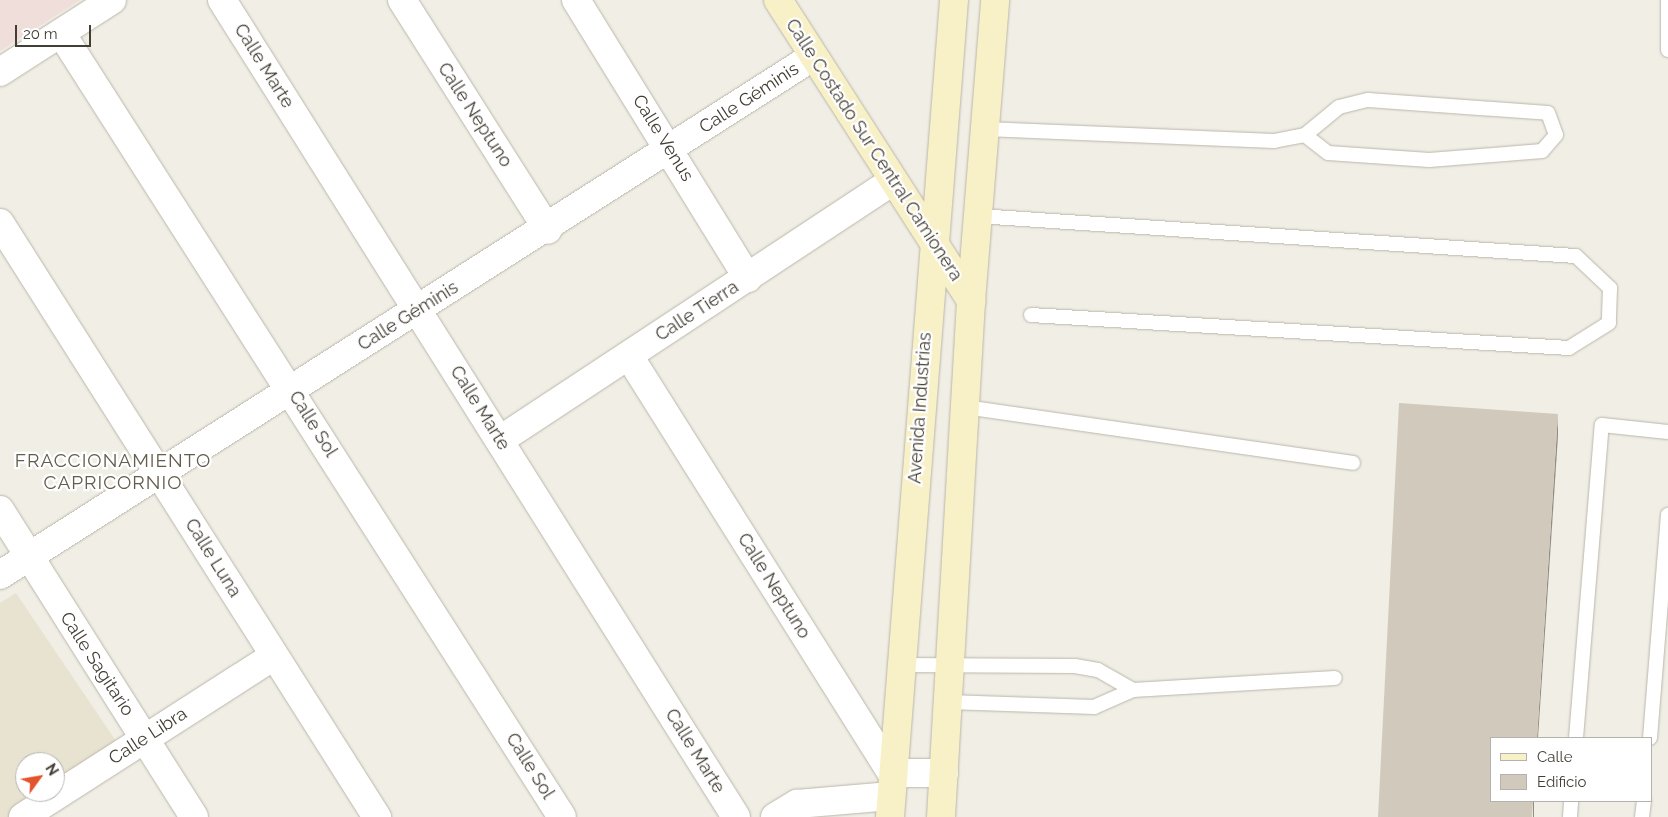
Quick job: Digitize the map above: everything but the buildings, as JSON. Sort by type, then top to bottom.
[{"type":"main road","name":"Calle Costado Sur Central Camionera","points":[[778,0],[971,301]]},
{"type":"main road","name":"Avenida Industrias","points":[[891,795],[933,244],[954,0]]},
{"type":"main road","points":[[941,817],[971,301],[995,0]]},
{"type":"main road","points":[[924,360],[968,365]]},
{"type":"street","points":[[0,72],[112,0]]},
{"type":"street","name":"Calle Marte","points":[[222,0],[736,817]]},
{"type":"street","name":"Calle Neptuno","points":[[402,0],[548,230]]},
{"type":"street","name":"Calle Venus","points":[[576,0],[671,149],[748,278]]},
{"type":"street","name":"Calle Sol","points":[[61,33],[291,390],[562,817]]},
{"type":"street","name":"Calle Géminis","points":[[0,574],[548,230],[814,56]]},
{"type":"street","name":"Calle Tierra","points":[[500,440],[893,181]]},
{"type":"street","name":"Calle Luna","points":[[0,223],[377,817]]},
{"type":"street","name":"Calle Neptuno","points":[[629,356],[891,795]]},
{"type":"street","name":"Calle Sagitario","points":[[0,510],[194,817]]},
{"type":"street","name":"Calle Libra","points":[[23,817],[274,656]]},
{"type":"street","points":[[775,817],[797,804],[891,795],[944,774]]},
{"type":"lane","points":[[1668,0],[1668,50]]},
{"type":"lane","points":[[984,129],[1274,141],[1305,135],[1339,107],[1368,100],[1548,113],[1556,135],[1542,151],[1428,160],[1328,154],[1305,135]]},
{"type":"lane","points":[[978,216],[1576,256],[1610,288],[1609,323],[1569,348],[1030,315]]},
{"type":"lane","points":[[965,407],[1353,463]]},
{"type":"lane","points":[[1576,737],[1602,425],[1668,432]]},
{"type":"lane","points":[[1650,737],[1668,515]]},
{"type":"lane","points":[[900,665],[1075,666],[1098,670],[1133,690]]},
{"type":"lane","points":[[948,702],[1094,707],[1133,690],[1335,678]]},
{"type":"lane","points":[[1570,817],[1571,802]]},
{"type":"lane","points":[[1642,817],[1644,802]]},
{"type":"shaded area","points":[[0,0],[80,0],[0,51]]},
{"type":"shaded area","points":[[16,593],[122,750],[65,785],[65,752],[15,752],[15,802],[38,802],[14,817],[0,817],[0,603]]},
{"type":"district","name":"FRACCIONAMIENTO CAPRICORNIO","points":[[113,472]]}]
